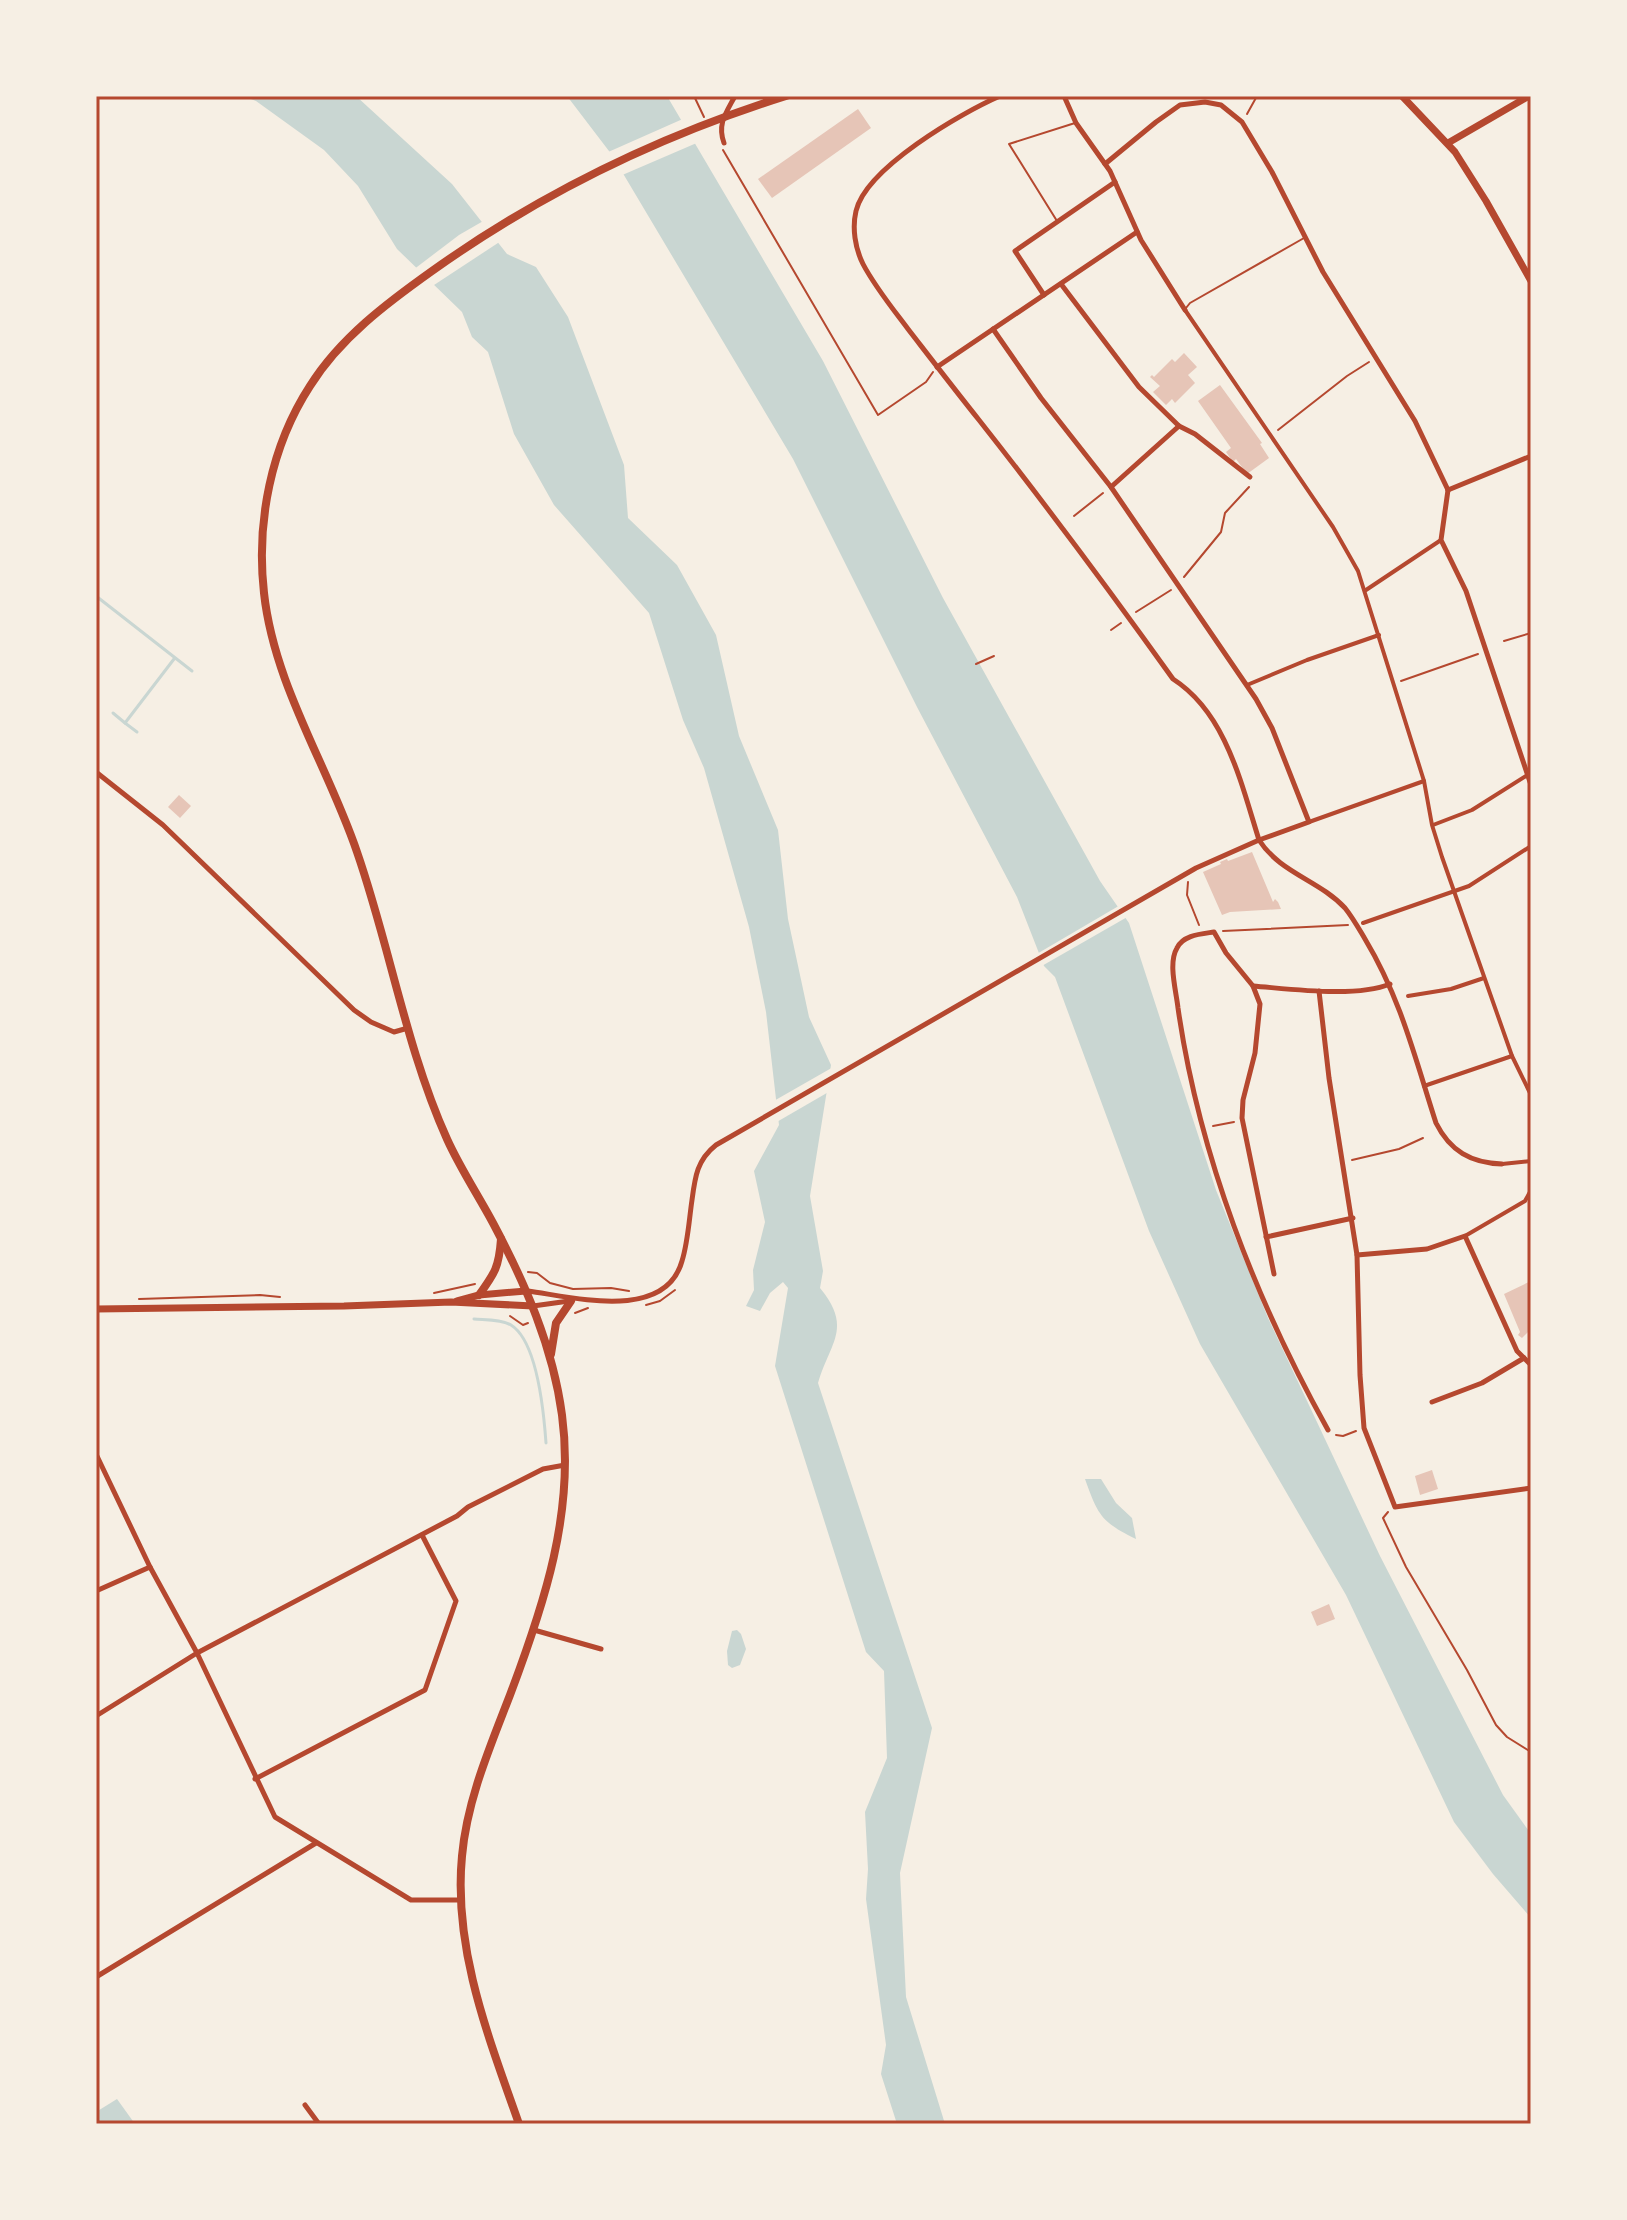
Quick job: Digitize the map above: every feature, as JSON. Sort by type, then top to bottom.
[{"type":"main road","points":[[519,2124],[474,1988],[460,1900],[465,1834],[476,1788],[534,1630],[552,1570],[565,1465],[562,1417],[550,1359],[533,1306],[501,1238],[446,1138],[428,1091],[358,854],[341,806],[298,713],[269,627],[261,550],[265,503],[281,446],[309,386],[348,337],[377,313],[495,228],[582,178],[657,143],[786,96]]},
{"type":"main road","points":[[1402,96],[1448,143],[1470,173],[1531,281]]},
{"type":"main road","points":[[1448,143],[1529,96]]},
{"type":"main road","points":[[479,1295],[494,1276],[501,1238]]},
{"type":"main road","points":[[451,1302],[479,1295],[526,1291]]},
{"type":"main road","points":[[550,1359],[556,1323],[574,1300]]},
{"type":"main road","points":[[96,1309],[451,1302],[533,1306]]},
{"type":"street","points":[[724,143],[720,129],[722,120],[735,96]]},
{"type":"street","points":[[1000,96],[959,118],[889,164],[870,183],[856,208],[855,235],[862,262],[896,313],[1173,679],[1193,694],[1225,743],[1238,772],[1259,840],[1289,871],[1327,892],[1347,911],[1391,984],[1436,1123],[1453,1148],[1475,1161],[1502,1164],[1531,1161]]},
{"type":"street","points":[[1064,96],[1076,123],[1115,182],[1137,232],[1185,310],[1333,527],[1358,571],[1396,683],[1424,781],[1432,825],[1512,1056],[1531,1095]]},
{"type":"street","points":[[1105,164],[1180,105],[1205,102],[1221,105],[1242,122],[1375,359],[1415,421],[1448,490],[1441,540],[1466,591],[1488,648],[1531,785]]},
{"type":"street","points":[[1044,295],[1015,251],[1115,182]]},
{"type":"street","points":[[937,367],[1137,232]]},
{"type":"street","points":[[1061,284],[1119,363],[1179,426],[1195,434],[1251,480]]},
{"type":"street","points":[[993,329],[1041,398],[1111,487],[1247,685],[1272,728],[1309,822]]},
{"type":"street","points":[[1111,487],[1179,426]]},
{"type":"street","points":[[1448,490],[1531,456]]},
{"type":"street","points":[[1365,590],[1441,540]]},
{"type":"street","points":[[1247,685],[1379,635]]},
{"type":"street","points":[[96,772],[163,825],[354,1010],[394,1032],[409,1027]]},
{"type":"street","points":[[1432,825],[1472,810],[1528,774]]},
{"type":"street","points":[[533,1306],[574,1300],[646,1298],[669,1284],[682,1261],[697,1168],[707,1152],[725,1140],[1185,875],[1259,840],[1424,781]]},
{"type":"street","points":[[1363,923],[1469,886],[1531,846]]},
{"type":"street","points":[[1274,1274],[1242,1121],[1243,1100],[1255,1053],[1260,1004],[1253,986],[1226,953],[1214,932],[1202,934],[1181,940],[1175,951],[1187,1068],[1250,1266],[1328,1430]]},
{"type":"street","points":[[1408,996],[1451,989],[1484,978]]},
{"type":"street","points":[[1253,986],[1319,991],[1380,988],[1391,984]]},
{"type":"street","points":[[1319,991],[1329,1078],[1357,1255],[1364,1428],[1395,1507],[1531,1488]]},
{"type":"street","points":[[1424,1086],[1512,1056]]},
{"type":"street","points":[[1357,1255],[1427,1249],[1465,1236],[1525,1201],[1531,1190]]},
{"type":"street","points":[[1266,1237],[1353,1218]]},
{"type":"street","points":[[1465,1236],[1517,1351],[1531,1365]]},
{"type":"street","points":[[526,1291],[574,1300]]},
{"type":"street","points":[[1432,1402],[1482,1383],[1524,1358]]},
{"type":"street","points":[[96,1454],[150,1567],[197,1653],[275,1817],[411,1900],[460,1900]]},
{"type":"street","points":[[96,1716],[197,1653],[422,1535],[468,1507],[543,1469],[565,1465]]},
{"type":"street","points":[[255,1779],[425,1690],[456,1601],[422,1535]]},
{"type":"street","points":[[96,1591],[150,1567]]},
{"type":"street","points":[[534,1630],[601,1649]]},
{"type":"street","points":[[96,1977],[316,1843]]},
{"type":"street","points":[[305,2105],[319,2124]]},
{"type":"lane","points":[[1057,222],[1009,144],[1076,123]]},
{"type":"lane","points":[[1185,310],[1189,304],[1305,238]]},
{"type":"lane","points":[[1504,641],[1531,633]]},
{"type":"path","points":[[1242,122],[1257,96]]},
{"type":"path","points":[[717,141],[878,415],[926,382],[937,367]]},
{"type":"path","points":[[1271,436],[1347,376],[1375,359]]},
{"type":"path","points":[[1111,630],[1178,585],[1221,532],[1225,513],[1251,480]]},
{"type":"path","points":[[1074,516],[1111,487]]},
{"type":"path","points":[[1396,683],[1488,648]]},
{"type":"path","points":[[976,664],[994,656]]},
{"type":"path","points":[[1185,875],[1187,895],[1202,934]]},
{"type":"path","points":[[1214,932],[1349,925]]},
{"type":"path","points":[[1204,1128],[1242,1121]]},
{"type":"path","points":[[1343,1162],[1399,1149],[1423,1138]]},
{"type":"path","points":[[527,1273],[537,1273],[550,1283],[573,1289],[638,1291]]},
{"type":"path","points":[[432,1293],[471,1286],[481,1281]]},
{"type":"path","points":[[137,1299],[281,1297]]},
{"type":"path","points":[[510,1316],[523,1325]]},
{"type":"path","points":[[1328,1430],[1343,1436],[1364,1428]]},
{"type":"path","points":[[1395,1507],[1383,1518],[1413,1581],[1496,1725],[1507,1737],[1531,1752]]},
{"type":"shaded area","points":[[243,96],[356,96],[452,184],[507,254],[536,267],[568,317],[624,465],[628,518],[677,565],[716,635],[739,736],[778,830],[788,919],[809,1017],[831,1065],[810,1196],[823,1271],[820,1288],[830,1302],[837,1325],[833,1345],[818,1383],[932,1728],[900,1873],[906,1997],[945,2124],[897,2124],[881,2074],[886,2045],[866,1899],[865,1812],[887,1758],[884,1671],[866,1652],[775,1366],[788,1288],[783,1282],[770,1293],[760,1311],[746,1306],[754,1290],[753,1270],[765,1222],[754,1171],[779,1125],[766,1012],[749,927],[704,768],[683,720],[649,613],[554,505],[514,434],[488,352],[472,337],[462,312],[397,249],[358,186],[324,150],[256,101]]},
{"type":"shaded area","points":[[567,96],[667,96],[823,361],[943,598],[1100,881],[1129,923],[1216,1190],[1268,1318],[1380,1556],[1503,1795],[1531,1834],[1531,1918],[1454,1822],[1346,1595],[1200,1344],[1149,1231],[1055,977],[1044,966],[1017,897],[917,707],[793,459],[612,155]]},
{"type":"shaded area","points":[[1085,1479],[1101,1479],[1116,1503],[1132,1518],[1136,1539],[1115,1528],[1102,1516]]},
{"type":"shaded area","points":[[737,1630],[746,1649],[740,1665],[732,1668],[728,1665],[727,1651],[732,1631]]},
{"type":"shaded area","points":[[117,2099],[135,2124],[96,2124],[96,2112]]},
{"type":"pier","points":[[685,118],[699,142],[620,176],[606,153]]},
{"type":"pier","points":[[485,220],[501,241],[431,287],[413,270],[459,235]]},
{"type":"pier","points":[[1122,904],[1129,916],[1040,967],[1035,955]]},
{"type":"pier","points":[[835,1066],[832,1090],[775,1123],[772,1102]]},
{"type":"building","points":[[858,109],[871,128],[772,198],[758,179]]},
{"type":"building","points":[[1184,353],[1197,367],[1188,375],[1195,383],[1175,403],[1172,399],[1166,405],[1153,392],[1160,386],[1150,377]]},
{"type":"building","points":[[1220,385],[1262,443],[1269,458],[1247,474],[1236,459],[1233,462],[1226,452],[1231,448],[1198,401]]},
{"type":"building","points":[[179,795],[191,806],[180,818],[168,807]]},
{"type":"building","points":[[1252,852],[1273,902],[1275,899],[1281,909],[1222,915],[1203,872],[1227,859]]},
{"type":"building","points":[[1531,1281],[1531,1329],[1522,1338],[1518,1335],[1520,1332],[1504,1294]]},
{"type":"building","points":[[1432,1470],[1438,1489],[1420,1495],[1415,1476]]},
{"type":"building","points":[[1329,1604],[1335,1619],[1317,1626],[1311,1612]]},
{"type":"waterway","points":[[96,596],[192,671]]},
{"type":"waterway","points":[[113,713],[125,723],[174,659]]},
{"type":"waterway","points":[[125,723],[137,732]]},
{"type":"waterway","points":[[474,1319],[511,1325],[528,1347],[538,1380],[546,1443]]}]
